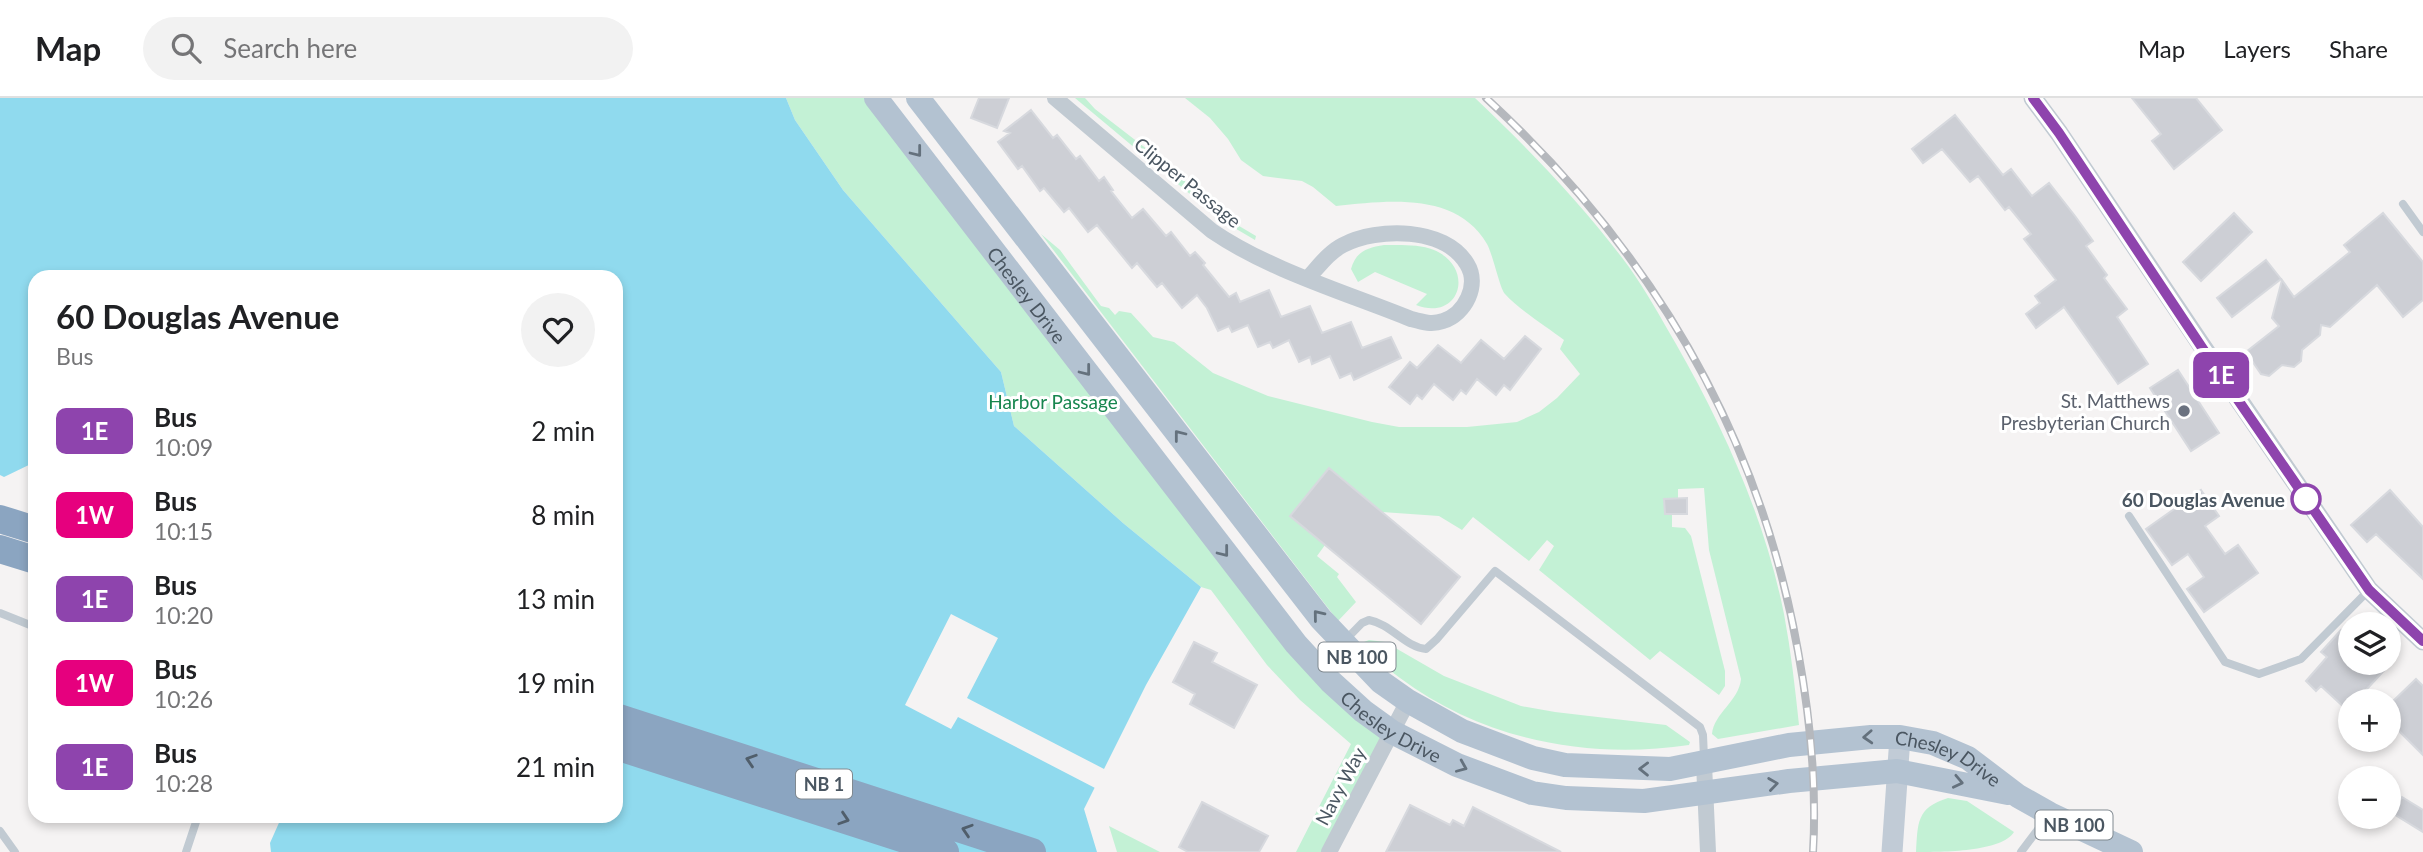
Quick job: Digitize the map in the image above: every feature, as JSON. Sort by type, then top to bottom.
[{"type":"highway","points":[[0,519],[28,528]]},
{"type":"highway","points":[[0,549],[28,558]]},
{"type":"highway","name":"NB 1","points":[[623,719],[1032,852]]},
{"type":"highway","name":"NB 1","points":[[623,748],[945,852]]},
{"type":"main road","name":"Chesley Drive","points":[[876,98],[1296,644],[1363,711],[1392,732],[1457,765],[1532,793],[1608,801],[1643,801],[1789,781],[1898,771],[2018,796]]},
{"type":"main road","name":"Chesley Drive","points":[[918,98],[1321,619],[1381,682],[1408,701],[1462,731],[1533,758],[1566,765],[1670,769],[1789,745],[1871,737],[1899,737],[1933,743],[1968,758],[2018,796],[2050,814],[2131,852]]},
{"type":"main road","points":[[1892,852],[1899,737]]},
{"type":"street","name":"Clipper Passage","points":[[1055,98],[1212,231],[1249,253],[1308,278],[1426,323],[1444,321],[1459,311],[1469,295],[1472,278],[1468,265],[1448,247],[1433,240],[1399,232],[1380,233],[1343,245],[1329,255],[1308,278]]},
{"type":"street","points":[[2034,98],[2369,590],[2423,641]]},
{"type":"street","name":"Navy Way","points":[[1329,852],[1408,701]]},
{"type":"street","points":[[1704,764],[1708,852]]},
{"type":"lane","points":[[2403,204],[2423,232]]},
{"type":"lane","points":[[2129,516],[2225,663],[2259,674],[2301,659],[2369,590]]},
{"type":"lane","points":[[1318,668],[1362,623],[1369,620],[1385,625],[1416,647],[1426,649],[1495,571],[1700,727],[1703,735],[1704,764]]},
{"type":"lane","points":[[0,613],[28,624]]},
{"type":"lane","points":[[2021,852],[2050,814]]},
{"type":"lane","points":[[186,852],[196,823]]},
{"type":"lane","points":[[0,831],[15,852]]},
{"type":"green space","name":"Harbor Passage","points":[[786,98],[876,98],[1217,543],[1392,732],[1329,852],[1296,852],[1351,744],[1300,700],[1267,665],[1211,590],[1201,587],[1123,523],[1014,426],[1001,372],[843,190],[795,120]]},
{"type":"green space","points":[[1075,98],[1085,98],[1187,183],[1211,195],[1229,220],[1256,236],[1255,240],[1221,220]]},
{"type":"green space","points":[[1185,98],[1475,98],[1536,158],[1594,222],[1635,276],[1694,376],[1726,441],[1754,509],[1776,579],[1789,642],[1799,725],[1718,739],[1712,734],[1717,720],[1736,694],[1741,679],[1709,550],[1704,488],[1678,489],[1678,498],[1665,499],[1665,514],[1672,514],[1672,527],[1685,528],[1691,536],[1725,671],[1725,686],[1719,695],[1660,651],[1650,660],[1539,570],[1554,546],[1547,540],[1529,561],[1473,517],[1462,530],[1439,516],[1382,512],[1329,469],[1290,516],[1325,545],[1317,556],[1339,574],[1337,577],[1356,602],[1338,621],[1041,234],[1060,250],[1101,306],[1109,308],[1115,315],[1119,311],[1131,313],[1153,337],[1174,342],[1213,373],[1268,396],[1399,427],[1467,427],[1517,422],[1539,412],[1580,374],[1560,349],[1564,340],[1505,294],[1487,244],[1474,227],[1457,215],[1439,207],[1419,203],[1377,202],[1336,206],[1302,181],[1263,176],[1241,160],[1210,118]]},
{"type":"green space","points":[[1384,245],[1422,247],[1447,258],[1455,269],[1458,280],[1457,291],[1452,300],[1443,306],[1431,308],[1416,305],[1427,294],[1375,272],[1358,282],[1351,269],[1356,258],[1367,249]]},
{"type":"green space","points":[[1369,640],[1385,642],[1444,676],[1521,706],[1666,725],[1690,742],[1689,745],[1651,749],[1613,750],[1575,747],[1501,730],[1466,717],[1400,678],[1359,644]]},
{"type":"green space","points":[[1948,798],[1967,801],[2014,832],[2007,839],[1985,847],[1916,852],[1917,833],[1924,812]]},
{"type":"green space","points":[[1109,826],[1160,852],[1117,852]]},
{"type":"water","points":[[0,98],[786,98],[795,120],[843,190],[1001,372],[1014,426],[1123,523],[1201,587],[1146,685],[1084,809],[1097,852],[271,852],[270,843],[279,823],[623,823],[623,270],[28,270],[28,465],[4,477],[0,475]]},
{"type":"pier","points":[[951,614],[998,638],[967,698],[1106,770],[1097,789],[958,717],[951,729],[905,705]]},
{"type":"building","points":[[979,98],[1009,98],[997,128],[971,118]]},
{"type":"building","points":[[2132,98],[2196,98],[2222,130],[2174,169],[2152,141],[2161,134]]},
{"type":"building","points":[[1031,110],[1053,138],[1057,135],[1076,159],[1080,156],[1099,181],[1104,177],[1113,190],[1111,191],[1132,218],[1143,209],[1166,236],[1171,232],[1190,256],[1195,252],[1229,297],[1236,293],[1240,302],[1269,290],[1281,317],[1310,306],[1322,333],[1351,322],[1362,348],[1391,337],[1401,358],[1354,380],[1351,373],[1340,378],[1330,356],[1312,364],[1310,357],[1299,362],[1289,340],[1273,348],[1270,342],[1258,347],[1248,325],[1232,332],[1229,326],[1218,331],[1197,295],[1182,308],[1162,283],[1157,287],[1137,263],[1132,268],[1097,225],[1088,232],[1069,208],[1064,212],[1044,188],[1040,191],[1022,166],[1018,169],[998,142],[1010,133],[1004,131]]},
{"type":"building","points":[[1955,115],[2003,175],[2011,169],[2032,196],[2049,183],[2075,216],[2093,241],[2086,246],[2107,275],[2104,278],[2127,309],[2117,317],[2148,364],[2118,384],[2064,307],[2036,328],[2026,314],[2040,303],[2035,296],[2056,280],[2024,239],[2031,234],[2009,207],[2005,210],[1978,176],[1970,182],[1942,149],[1923,163],[1912,149]]},
{"type":"building","points":[[2234,213],[2252,232],[2201,281],[2183,262]]},
{"type":"building","points":[[2383,213],[2423,262],[2423,300],[2403,317],[2377,285],[2330,327],[2321,325],[2320,335],[2302,350],[2301,361],[2294,367],[2282,365],[2269,376],[2261,374],[2246,352],[2279,326],[2272,318],[2282,280],[2294,297],[2350,252],[2344,245]]},
{"type":"building","points":[[2266,260],[2281,279],[2232,317],[2217,298]]},
{"type":"building","points":[[1525,336],[1541,349],[1510,390],[1504,385],[1496,395],[1477,379],[1466,394],[1461,390],[1453,400],[1434,384],[1422,399],[1417,395],[1410,404],[1389,387],[1410,362],[1417,368],[1438,345],[1461,363],[1481,340],[1504,359]]},
{"type":"building","name":"St. Matthews Presbyterian Church","points":[[2178,370],[2219,433],[2191,451],[2150,388]]},
{"type":"building","points":[[1329,468],[1460,577],[1421,624],[1290,516]]},
{"type":"building","points":[[2201,490],[2219,516],[2205,526],[2225,554],[2238,545],[2258,573],[2204,612],[2187,589],[2204,577],[2188,554],[2172,565],[2146,529]]},
{"type":"building","points":[[2390,490],[2423,527],[2423,579],[2376,534],[2367,542],[2351,525]]},
{"type":"building","points":[[1687,498],[1687,514],[1665,514],[1664,499]]},
{"type":"building","points":[[2338,633],[2338,675],[2380,675],[2367,689],[2338,689],[2338,702],[2321,686],[2316,691],[2306,681],[2327,657],[2321,652]]},
{"type":"building","points":[[1194,642],[1217,653],[1212,662],[1257,685],[1234,728],[1190,704],[1195,694],[1173,682]]},
{"type":"building","points":[[2416,679],[2423,686],[2423,755],[2401,733],[2401,693]]},
{"type":"building","points":[[2401,799],[2423,810],[2423,832],[2401,819]]},
{"type":"building","points":[[1202,802],[1268,836],[1259,852],[1188,852],[1179,847]]},
{"type":"building","points":[[1410,805],[1450,825],[1453,820],[1464,826],[1473,807],[1561,852],[1386,852]]},
{"type":"railway","points":[[1486,98],[1545,156],[1598,217],[1646,281],[1688,349],[1725,419],[1756,493],[1780,571],[1798,651],[1812,751],[1813,852]]},
{"type":"bus line","name":"1E","points":[[2033,98],[2369,590],[2423,641]]},
{"type":"place","name":"St. Matthews Presbyterian Church","points":[[2184,411]]},
{"type":"place","name":"60 Douglas Avenue","points":[[2306,499]]}]
